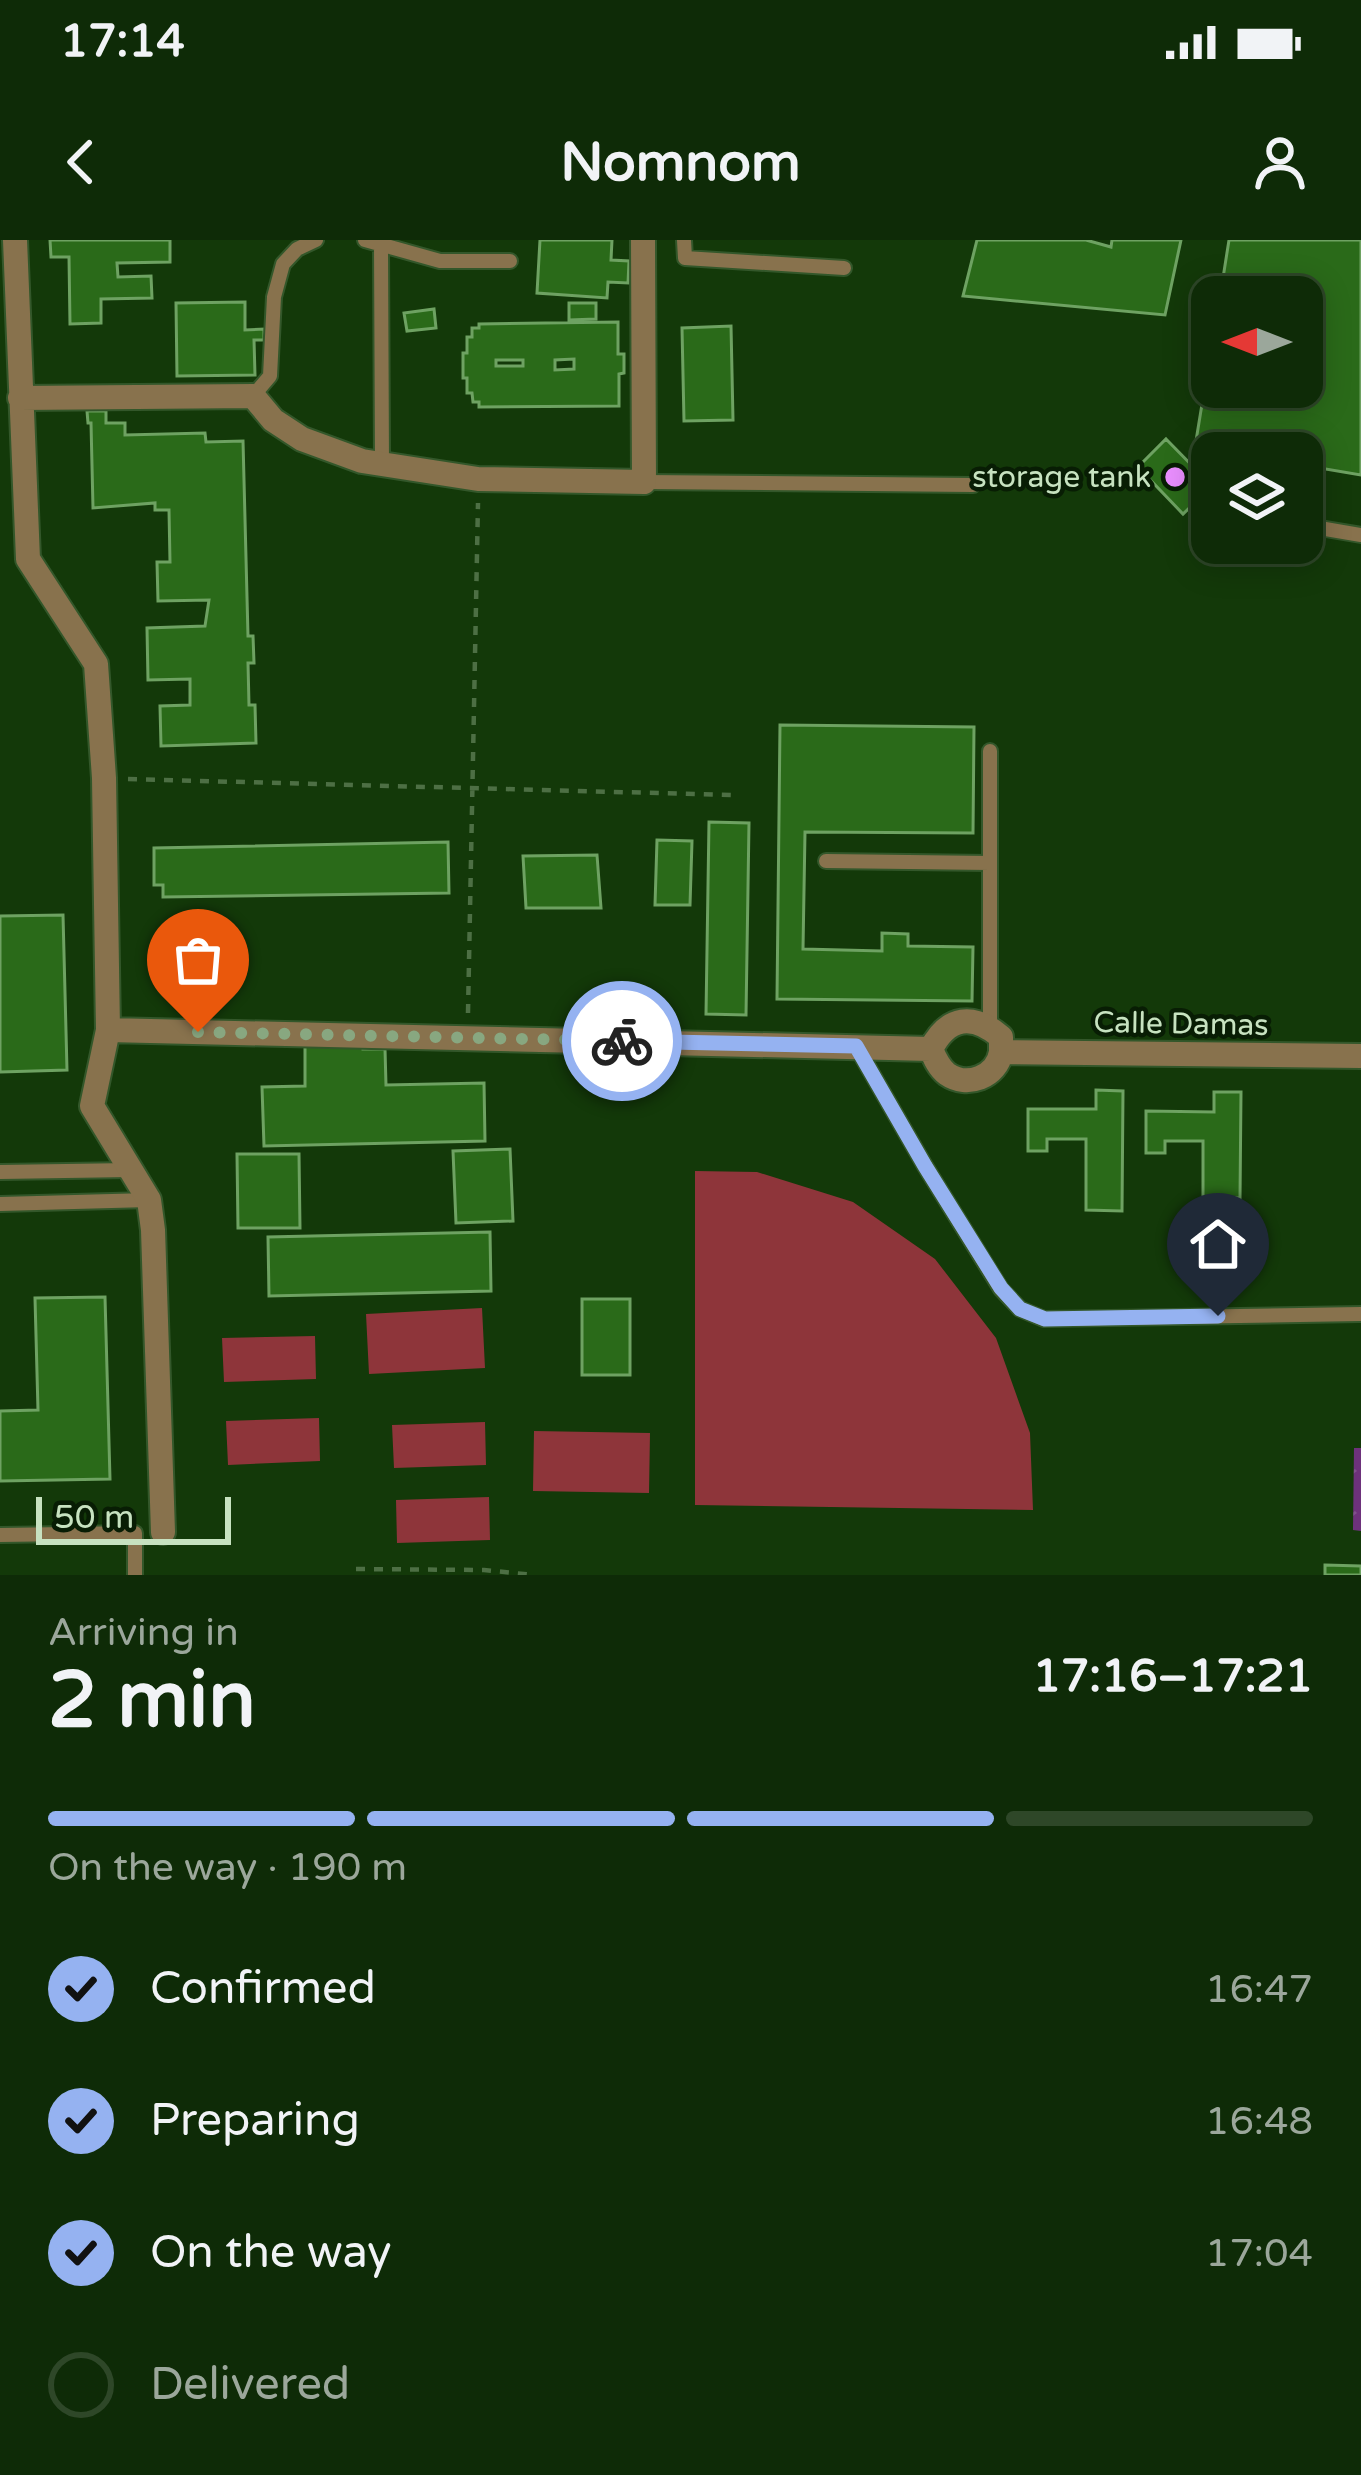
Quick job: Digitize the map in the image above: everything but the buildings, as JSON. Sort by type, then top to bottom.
[{"type":"street","points":[[15,240],[28,559],[96,664],[104,778],[108,1030],[92,1106],[149,1200],[163,1532]]},
{"type":"street","points":[[20,398],[253,396],[273,420],[302,439],[362,461],[478,479],[644,482],[643,240]]},
{"type":"street","points":[[967,1020],[990,1027],[1000,1037],[999,1063],[973,1081],[950,1076],[931,1049],[952,1023],[967,1020]]},
{"type":"street","points":[[108,1030],[931,1049]]},
{"type":"street","name":"Calle Damas","points":[[1000,1052],[1361,1056]]},
{"type":"lane","points":[[253,396],[270,376],[274,297],[283,264],[297,249],[316,240]]},
{"type":"lane","points":[[685,240],[685,258],[844,268]]},
{"type":"lane","points":[[382,464],[373,242],[440,261],[510,260]]},
{"type":"lane","points":[[644,482],[973,485]]},
{"type":"lane","points":[[1323,529],[1361,535]]},
{"type":"lane","points":[[990,751],[990,1027]]},
{"type":"lane","points":[[826,861],[990,863]]},
{"type":"lane","points":[[856,1046],[990,1271],[1020,1309],[1045,1319],[1361,1314]]},
{"type":"lane","points":[[0,1172],[131,1170]]},
{"type":"lane","points":[[0,1204],[149,1200]]},
{"type":"lane","points":[[0,1535],[163,1532]]},
{"type":"lane","points":[[135,1533],[135,1575]]},
{"type":"path","points":[[467,1037],[478,479]]},
{"type":"path","points":[[104,778],[731,794]]},
{"type":"path","points":[[356,1569],[534,1575]]},
{"type":"shaded area","points":[[695,1171],[757,1172],[853,1202],[935,1259],[996,1338],[1030,1433],[1033,1510],[695,1505]]},
{"type":"shaded area","points":[[482,1308],[485,1368],[369,1374],[366,1314]]},
{"type":"shaded area","points":[[315,1336],[316,1379],[224,1382],[222,1338]]},
{"type":"shaded area","points":[[319,1418],[320,1461],[228,1465],[226,1421]]},
{"type":"shaded area","points":[[485,1422],[486,1465],[394,1468],[392,1425]]},
{"type":"shaded area","points":[[534,1431],[650,1433],[649,1493],[533,1491]]},
{"type":"shaded area","points":[[489,1497],[490,1540],[397,1543],[396,1500]]},
{"type":"water","points":[[1354,1448],[1361,1448],[1361,1531],[1353,1530]]},
{"type":"way so far","points":[[198,1032],[622,1041]]},
{"type":"place","name":"storage tank","points":[[1175,477]]},
{"type":"route","points":[[622,1041],[856,1046],[1001,1288],[1020,1309],[1045,1319],[1218,1316]]}]
